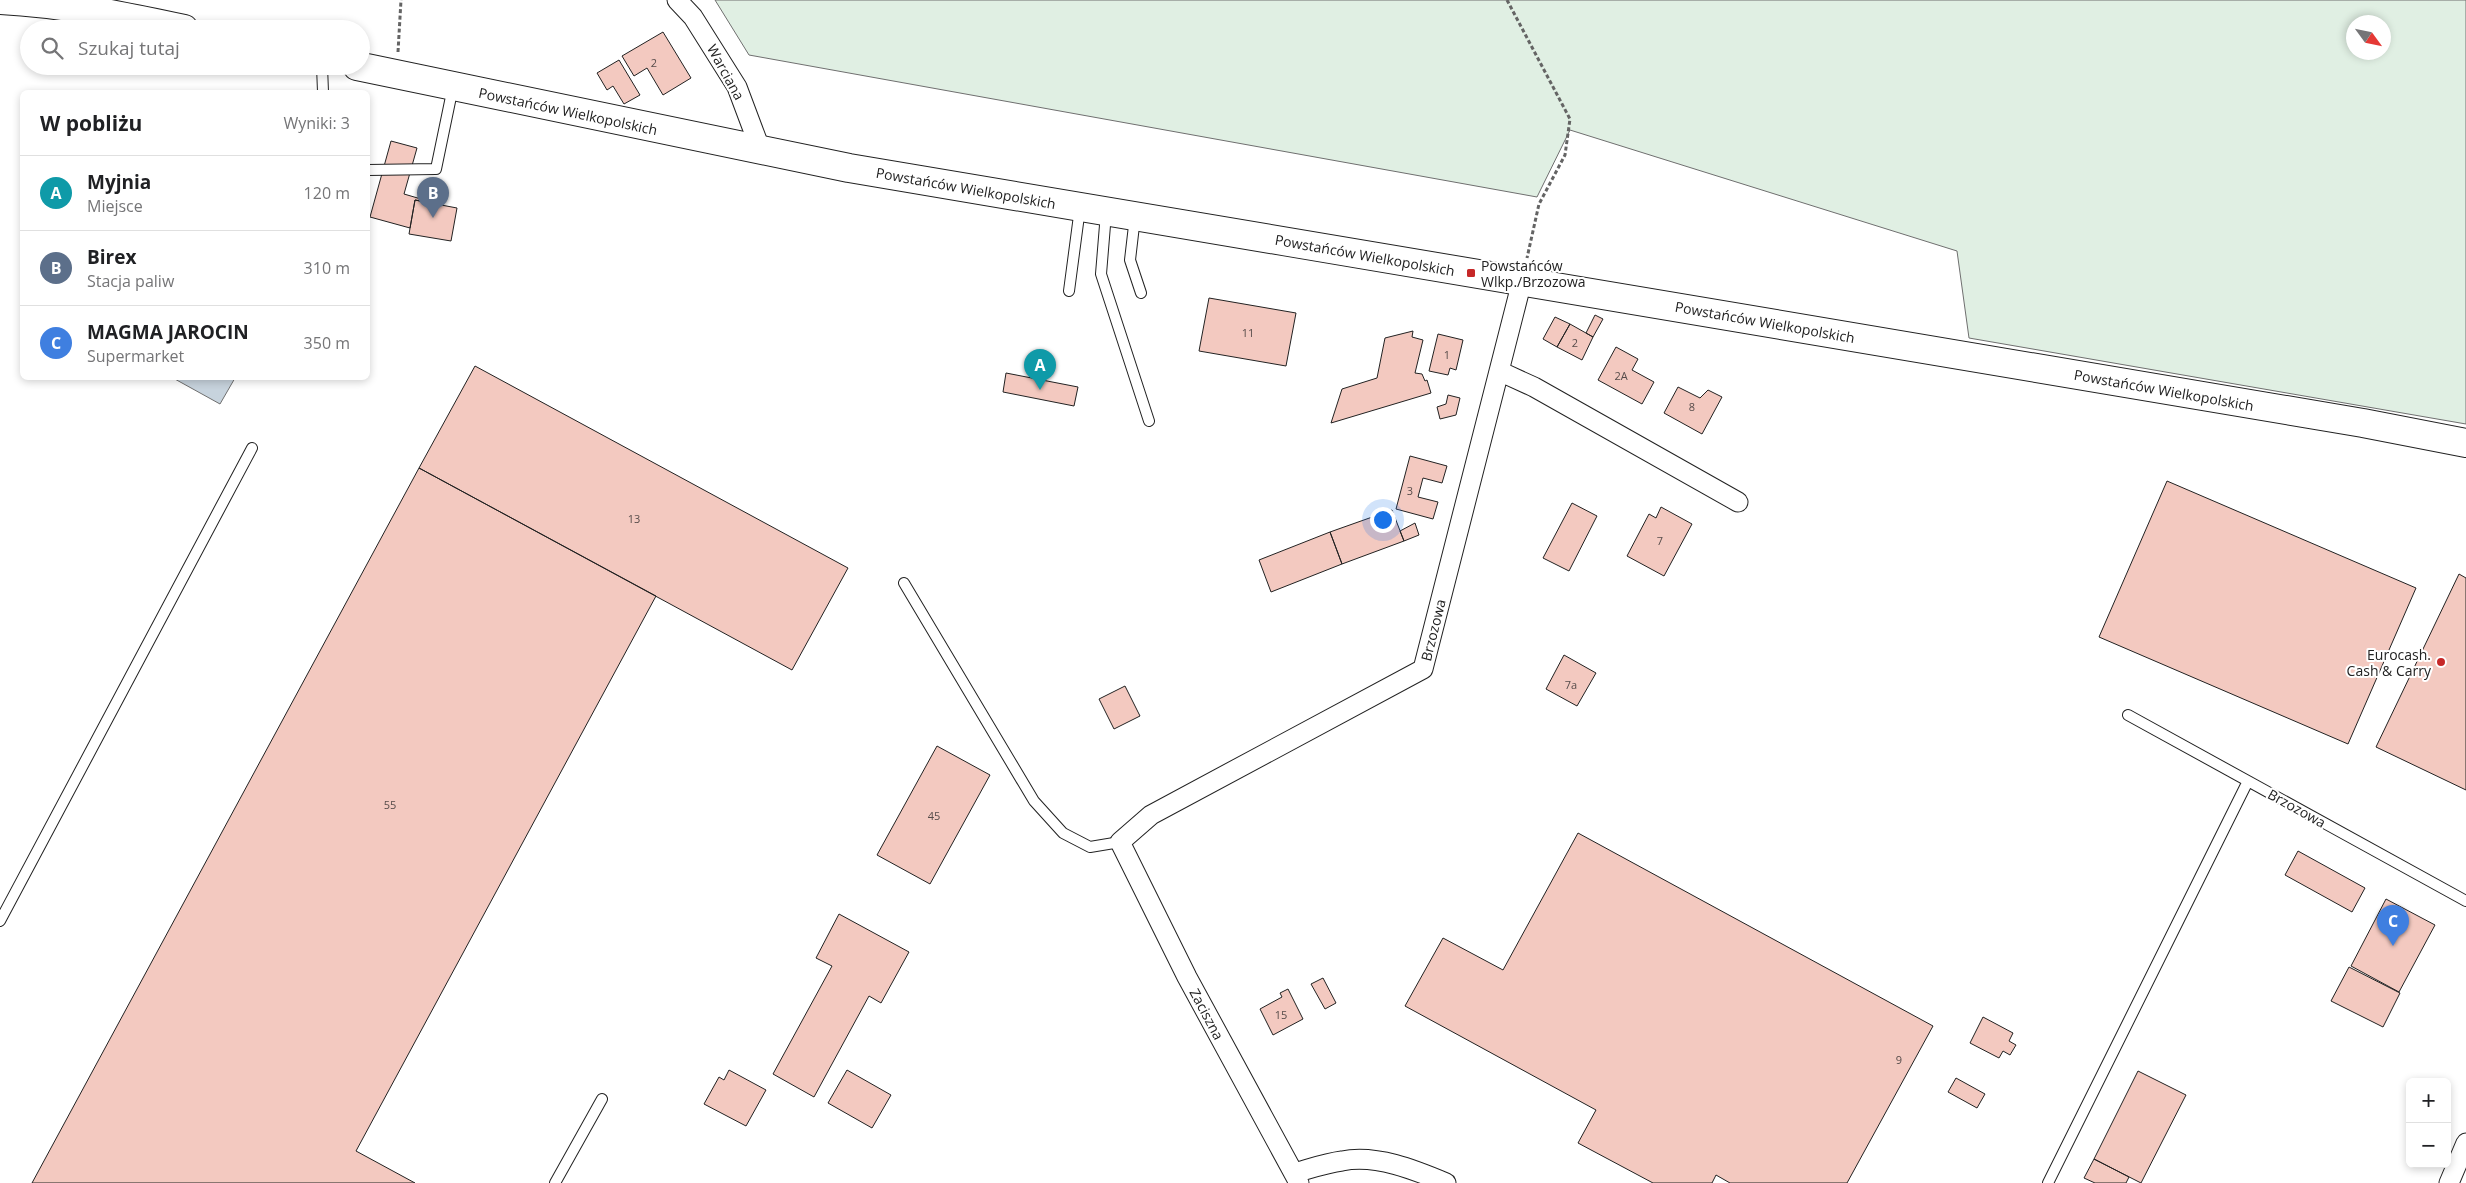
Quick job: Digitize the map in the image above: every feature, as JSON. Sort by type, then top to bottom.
[{"type":"main road","points":[[0,0],[27,1],[106,12],[143,20]]},
{"type":"main road","name":"Powstańców Wielkopolskich","points":[[370,69],[849,168],[2363,423],[2466,442]]},
{"type":"street","name":"Warciana","points":[[677,0],[693,17],[737,87],[761,151]]},
{"type":"street","name":"Brzozowa","points":[[1120,842],[1151,815],[1423,669],[1522,281]]},
{"type":"street","points":[[1499,371],[1534,387],[1738,502]]},
{"type":"street","name":"Zaciszna","points":[[1120,842],[1187,977],[1296,1178]]},
{"type":"street","points":[[2450,1183],[2466,1144]]},
{"type":"street","points":[[1296,1178],[1344,1160],[1378,1161],[1422,1173],[1446,1183]]},
{"type":"lane","points":[[322,75],[323,90]]},
{"type":"lane","points":[[370,170],[436,169],[453,86]]},
{"type":"lane","points":[[1069,291],[1093,210]]},
{"type":"lane","points":[[1093,210],[1100,274],[1149,421]]},
{"type":"lane","points":[[1135,217],[1130,260],[1140,293]]},
{"type":"lane","points":[[0,921],[252,448]]},
{"type":"lane","points":[[904,583],[1034,801],[1062,833],[1090,847],[1120,842]]},
{"type":"lane","name":"Brzozowa","points":[[2128,715],[2466,901]]},
{"type":"lane","points":[[2048,1183],[2248,781]]},
{"type":"lane","points":[[555,1183],[602,1099]]},
{"type":"path","points":[[397,75],[401,0]]},
{"type":"path","points":[[1507,0],[1570,119],[1565,155],[1539,204],[1522,281]]},
{"type":"green space","points":[[715,0],[2466,0],[2466,424],[1969,338],[1957,251],[1570,130],[1537,197],[749,55]]},
{"type":"shaded area","points":[[177,380],[234,380],[220,404]]},
{"type":"building","points":[[663,32],[691,78],[663,95],[647,68],[634,76],[622,56]]},
{"type":"building","points":[[619,60],[640,95],[624,104],[613,86],[607,90],[597,73]]},
{"type":"building","points":[[391,141],[417,148],[404,194],[421,199],[420,201],[415,200],[410,228],[370,217]]},
{"type":"building","points":[[415,200],[457,208],[451,241],[409,234]]},
{"type":"building","points":[[1209,298],[1296,313],[1286,366],[1199,351]]},
{"type":"building","points":[[1595,315],[1603,319],[1593,337],[1586,333]]},
{"type":"building","points":[[1555,317],[1570,324],[1557,347],[1543,339]]},
{"type":"building","points":[[1570,324],[1593,337],[1582,360],[1557,347]]},
{"type":"building","points":[[1413,331],[1412,337],[1423,340],[1415,373],[1422,374],[1425,381],[1427,380],[1431,393],[1331,423],[1342,389],[1377,378],[1385,338]]},
{"type":"building","points":[[1438,334],[1463,340],[1456,370],[1450,368],[1448,375],[1429,371]]},
{"type":"building","points":[[1616,347],[1638,359],[1632,370],[1654,382],[1642,404],[1598,380]]},
{"type":"building","points":[[475,366],[848,568],[792,670],[419,468]]},
{"type":"building","points":[[1006,373],[1078,387],[1074,406],[1003,392]]},
{"type":"building","points":[[1678,387],[1700,398],[1708,390],[1722,397],[1702,434],[1664,413]]},
{"type":"building","points":[[1448,395],[1460,398],[1456,415],[1440,419],[1437,407],[1446,404]]},
{"type":"building","points":[[1410,456],[1447,466],[1442,483],[1423,478],[1418,497],[1438,502],[1433,519],[1396,509]]},
{"type":"building","points":[[419,468],[656,596],[356,1151],[415,1183],[32,1183]]},
{"type":"building","points":[[2167,481],[2416,588],[2348,744],[2099,637]]},
{"type":"building","points":[[1572,503],[1597,516],[1569,571],[1543,558]]},
{"type":"building","points":[[1661,507],[1692,524],[1664,576],[1627,556],[1649,514],[1656,518]]},
{"type":"building","points":[[1392,510],[1404,541],[1342,564],[1330,532]]},
{"type":"building","points":[[1415,523],[1419,535],[1404,541],[1400,531]]},
{"type":"building","points":[[1330,532],[1342,564],[1271,592],[1259,560]]},
{"type":"building","name":"Eurocash. Cash & Carry","points":[[2459,574],[2466,578],[2466,790],[2376,747]]},
{"type":"building","points":[[1564,655],[1596,673],[1577,706],[1546,689]]},
{"type":"building","points":[[1125,686],[1140,716],[1114,729],[1099,699]]},
{"type":"building","points":[[937,746],[990,775],[930,884],[877,855]]},
{"type":"building","points":[[1578,833],[1933,1026],[1847,1183],[1730,1183],[1716,1175],[1712,1183],[1653,1183],[1578,1143],[1596,1110],[1405,1006],[1443,938],[1503,970]]},
{"type":"building","points":[[2298,851],[2365,888],[2352,912],[2285,875]]},
{"type":"building","points":[[2386,899],[2435,925],[2399,992],[2351,966]]},
{"type":"building","points":[[839,914],[909,952],[881,1003],[869,996],[814,1097],[773,1074],[832,966],[816,958]]},
{"type":"building","points":[[2349,967],[2400,993],[2383,1027],[2331,1001]]},
{"type":"building","points":[[1323,978],[1336,1003],[1325,1009],[1311,984]]},
{"type":"building","points":[[1288,989],[1303,1019],[1273,1035],[1260,1009],[1282,997],[1280,993]]},
{"type":"building","points":[[1983,1017],[2013,1033],[2009,1041],[2016,1045],[2010,1055],[2003,1051],[1999,1058],[1970,1043]]},
{"type":"building","points":[[729,1070],[766,1090],[746,1126],[704,1104],[719,1077],[724,1080]]},
{"type":"building","points":[[847,1070],[891,1095],[872,1128],[828,1103]]},
{"type":"building","points":[[2138,1071],[2186,1095],[2141,1183],[2094,1159]]},
{"type":"building","points":[[1956,1078],[1985,1094],[1977,1108],[1948,1092]]},
{"type":"building","points":[[2094,1159],[2129,1177],[2126,1183],[2095,1183],[2084,1178]]},
{"type":"place","name":"Birex","points":[[433,218]]},
{"type":"place","name":"Powstańców Wlkp./Brzozowa","points":[[1471,273]]},
{"type":"place","name":"Myjnia","points":[[1040,390]]},
{"type":"place","name":"Eurocash. Cash & Carry","points":[[2441,662]]},
{"type":"place","name":"MAGMA JAROCIN","points":[[2393,946]]}]
